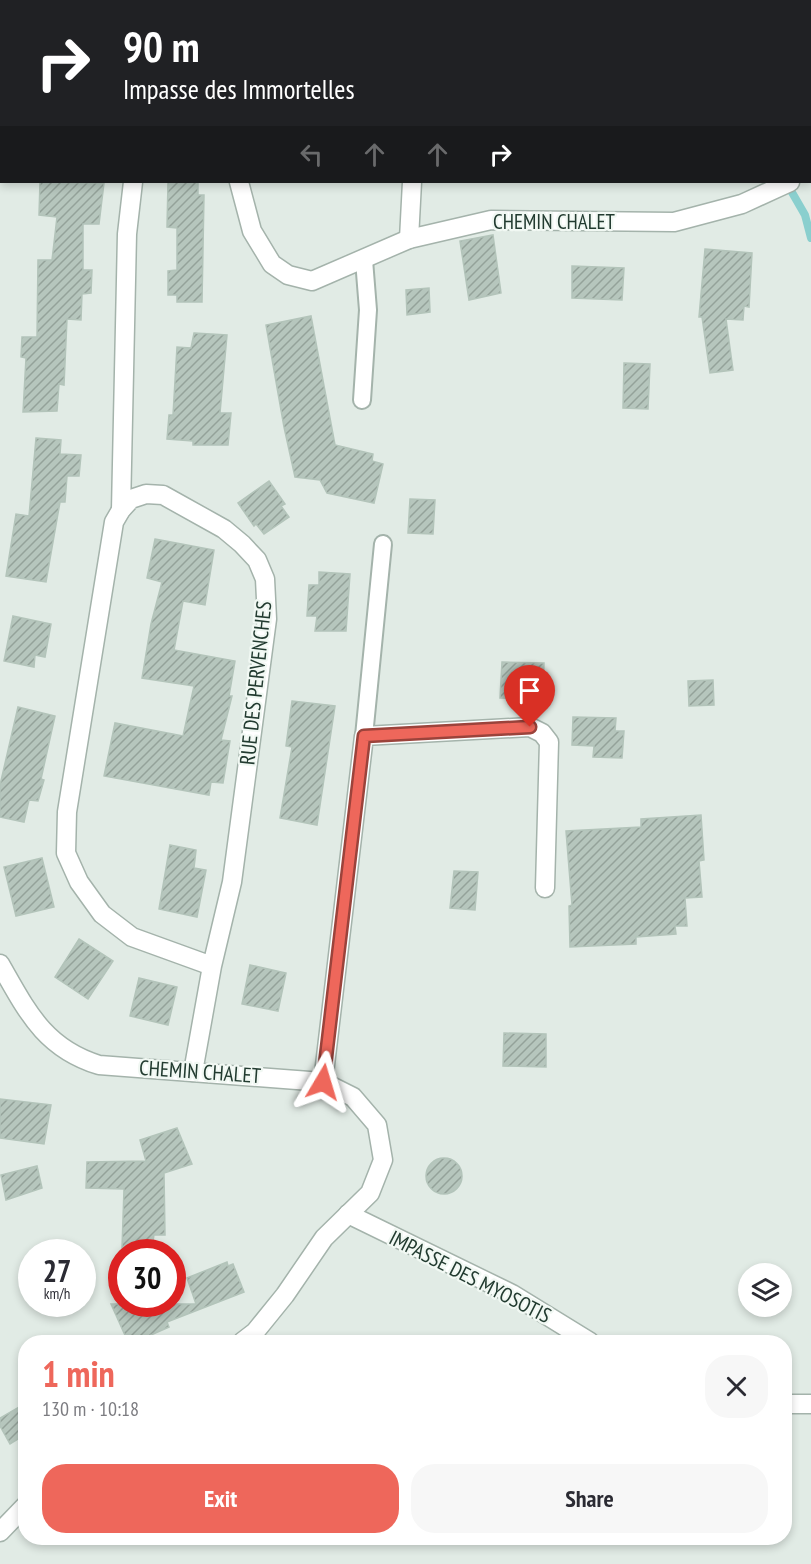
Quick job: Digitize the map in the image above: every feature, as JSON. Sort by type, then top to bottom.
[{"type":"street","points":[[133,183],[127,234],[121,510],[114,522],[68,801],[66,853],[79,882],[102,914],[132,937],[212,966]]},
{"type":"street","name":"CHEMIN CHALET","points":[[239,183],[252,231],[272,264],[288,275],[312,281],[409,239],[491,220],[674,222],[742,204],[788,183]]},
{"type":"street","points":[[409,239],[412,183]]},
{"type":"street","name":"RUE DES PERVENCHES","points":[[121,510],[131,499],[146,494],[163,495],[224,529],[257,561],[265,579],[267,619],[232,882],[212,966],[193,1072]]},
{"type":"street","points":[[323,1082],[364,736],[530,727],[542,733],[549,742],[545,888]]},
{"type":"street","name":"CHEMIN CHALET","points":[[0,964],[40,1027],[58,1046],[78,1058],[99,1065],[323,1082],[354,1097],[377,1125],[383,1160],[370,1193],[324,1238],[285,1295],[251,1335]]},
{"type":"street","name":"IMPASSE DES MYOSOTIS","points":[[348,1215],[512,1294],[579,1335]]},
{"type":"street","points":[[792,1404],[811,1404]]},
{"type":"street","points":[[0,1532],[18,1513]]},
{"type":"lane","points":[[362,400],[368,310],[364,260]]},
{"type":"lane","points":[[364,736],[383,544]]},
{"type":"building","points":[[40,183],[104,183],[99,224],[83,224],[83,270],[92,270],[91,293],[82,294],[81,320],[67,319],[64,385],[59,384],[57,411],[23,412],[26,358],[21,357],[22,337],[37,337],[38,260],[52,260],[57,217],[39,215]]},
{"type":"building","points":[[168,183],[198,183],[198,195],[204,195],[202,302],[177,302],[177,295],[168,295],[168,271],[177,270],[177,228],[167,227]]},
{"type":"building","points":[[493,235],[501,293],[469,300],[460,241]]},
{"type":"building","points":[[705,249],[752,253],[749,307],[744,306],[743,320],[726,319],[733,370],[710,373],[702,317],[699,317]]},
{"type":"building","points":[[572,266],[624,268],[622,300],[572,298]]},
{"type":"building","points":[[429,288],[430,312],[407,315],[406,290]]},
{"type":"building","points":[[311,316],[335,445],[373,454],[372,461],[383,464],[374,503],[327,493],[320,480],[295,477],[266,325]]},
{"type":"building","points":[[194,333],[227,335],[220,413],[231,413],[228,445],[193,445],[193,441],[167,439],[169,415],[173,415],[177,347],[191,348]]},
{"type":"building","points":[[624,363],[650,364],[648,409],[623,408]]},
{"type":"building","points":[[36,438],[61,440],[60,454],[81,455],[79,476],[67,476],[65,502],[60,502],[46,582],[6,576],[16,514],[29,516]]},
{"type":"building","points":[[269,481],[285,504],[281,506],[289,517],[264,534],[256,524],[254,526],[238,503]]},
{"type":"building","points":[[410,499],[435,500],[433,534],[408,533]]},
{"type":"building","points":[[155,539],[214,550],[205,605],[183,601],[174,650],[235,661],[229,696],[232,696],[221,740],[230,741],[223,783],[211,782],[209,795],[104,776],[115,723],[183,736],[194,686],[142,678],[151,624],[162,582],[147,578]]},
{"type":"building","points":[[319,572],[350,574],[346,631],[315,631],[317,616],[307,616],[309,585],[319,585]]},
{"type":"building","points":[[13,616],[51,624],[45,657],[35,655],[34,667],[4,661]]},
{"type":"building","points":[[502,662],[544,663],[543,699],[500,698]]},
{"type":"building","points":[[713,680],[714,705],[689,706],[688,681]]},
{"type":"building","points":[[292,701],[335,706],[317,825],[280,818],[292,747],[286,746]]},
{"type":"building","points":[[18,707],[55,716],[38,801],[29,800],[24,822],[0,817],[0,785]]},
{"type":"building","points":[[573,717],[616,718],[615,731],[624,731],[622,758],[593,757],[594,746],[572,745]]},
{"type":"building","points":[[701,815],[704,860],[699,861],[702,897],[685,898],[687,926],[675,926],[676,934],[636,937],[636,944],[570,947],[569,906],[572,905],[566,831],[641,827],[641,819]]},
{"type":"building","points":[[170,845],[196,850],[194,868],[206,870],[197,917],[159,909]]},
{"type":"building","points":[[42,858],[54,907],[16,916],[4,867]]},
{"type":"building","points":[[454,871],[478,872],[475,910],[450,908]]},
{"type":"building","points":[[79,939],[113,961],[88,999],[55,977]]},
{"type":"building","points":[[250,965],[286,973],[278,1011],[242,1004]]},
{"type":"building","points":[[139,978],[177,987],[168,1025],[130,1016]]},
{"type":"building","points":[[504,1033],[546,1034],[546,1067],[503,1066]]},
{"type":"building","points":[[0,1099],[51,1105],[44,1144],[0,1138]]},
{"type":"building","points":[[177,1128],[192,1164],[164,1173],[165,1235],[154,1235],[153,1239],[122,1239],[124,1189],[86,1188],[87,1162],[146,1161],[140,1140]]},
{"type":"building","points":[[444,1158],[456,1164],[462,1176],[456,1188],[444,1194],[432,1188],[426,1176],[432,1164]]},
{"type":"building","points":[[37,1166],[42,1188],[6,1200],[1,1175]]},
{"type":"building","points":[[227,1262],[228,1266],[233,1264],[244,1292],[186,1315],[186,1304],[196,1304],[187,1278]]},
{"type":"building","points":[[117,1317],[180,1317],[167,1322],[169,1327],[151,1335],[125,1335]]},
{"type":"building","points":[[18,1408],[18,1439],[10,1444],[0,1426],[0,1418]]},
{"type":"waterway","points":[[787,183],[805,215],[811,238]]},
{"type":"route","points":[[323,1082],[364,736],[530,727]]}]
